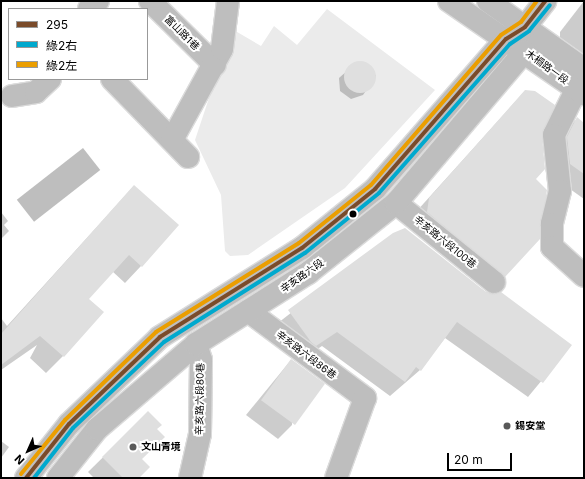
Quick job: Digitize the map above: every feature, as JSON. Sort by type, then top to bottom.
[{"type":"main road","points":[[90,8],[98,1]]},
{"type":"main road","name":"富山路1巷","points":[[150,1],[215,65]]},
{"type":"main road","points":[[172,140],[215,65],[222,49],[228,1]]},
{"type":"main road","name":"木柵路一段","points":[[449,1],[525,51],[582,84]]},
{"type":"main road","name":"木柵路一段","points":[[488,1],[525,27],[582,84]]},
{"type":"main road","points":[[26,478],[69,424],[160,337],[302,248],[375,189],[506,39],[525,27],[545,1]]},
{"type":"main road","points":[[525,27],[525,51]]},
{"type":"main road","name":"辛亥路六段","points":[[58,478],[97,429],[196,344],[308,273],[396,202],[525,51]]},
{"type":"main road","points":[[12,96],[36,92],[49,80]]},
{"type":"main road","points":[[113,80],[188,157]]},
{"type":"main road","points":[[582,84],[554,135],[560,192],[552,224],[552,247],[584,276]]},
{"type":"main road","name":"辛亥路六段100巷","points":[[396,202],[494,282]]},
{"type":"main road","name":"辛亥路六段86巷","points":[[248,312],[364,398],[336,478]]},
{"type":"main road","name":"辛亥路六段80巷","points":[[190,478],[200,434],[201,360],[196,344]]},
{"type":"shaded area","points":[[327,9],[435,90],[345,188],[248,255],[230,256],[225,251],[221,195],[195,140],[232,29],[261,46],[274,26],[297,45]]},
{"type":"shaded area","points":[[83,148],[100,170],[34,222],[17,200]]},
{"type":"building","points":[[360,61],[366,62],[373,68],[376,77],[375,83],[369,90],[360,93],[354,92],[347,86],[344,77],[345,71],[351,64]]},
{"type":"building","points":[[525,90],[535,91],[555,105],[542,136],[545,169],[536,179],[547,190],[540,239],[505,277],[427,212],[429,198]]},
{"type":"building","points":[[577,117],[584,123],[584,174],[570,164],[567,137]]},
{"type":"building","points":[[134,185],[179,225],[142,267],[129,255],[89,299],[104,312],[64,357],[40,336],[1,365],[1,334]]},
{"type":"building","points":[[405,228],[486,292],[501,292],[572,345],[543,383],[457,322],[421,371],[416,367],[405,382],[337,332],[316,346],[311,342],[288,310],[393,233]]},
{"type":"building","points":[[291,359],[325,384],[295,425],[261,400]]},
{"type":"building","name":"文山青境","points":[[148,411],[162,425],[157,429],[165,437],[142,459],[150,467],[139,478],[123,478],[102,457]]},
{"type":"transit line","name":"綠2左","points":[[21,474],[65,420],[156,332],[299,243],[371,185],[501,35],[521,22],[537,1]]},
{"type":"transit line","name":"295","points":[[26,478],[69,424],[160,337],[302,248],[375,189],[506,39],[525,27],[545,1]]},
{"type":"transit line","name":"綠2右","points":[[34,478],[73,428],[164,342],[305,253],[379,193],[510,44],[529,31],[550,5]]},
{"type":"place","name":"錫安堂","points":[[507,426]]},
{"type":"place","name":"文山青境","points":[[133,447]]}]
